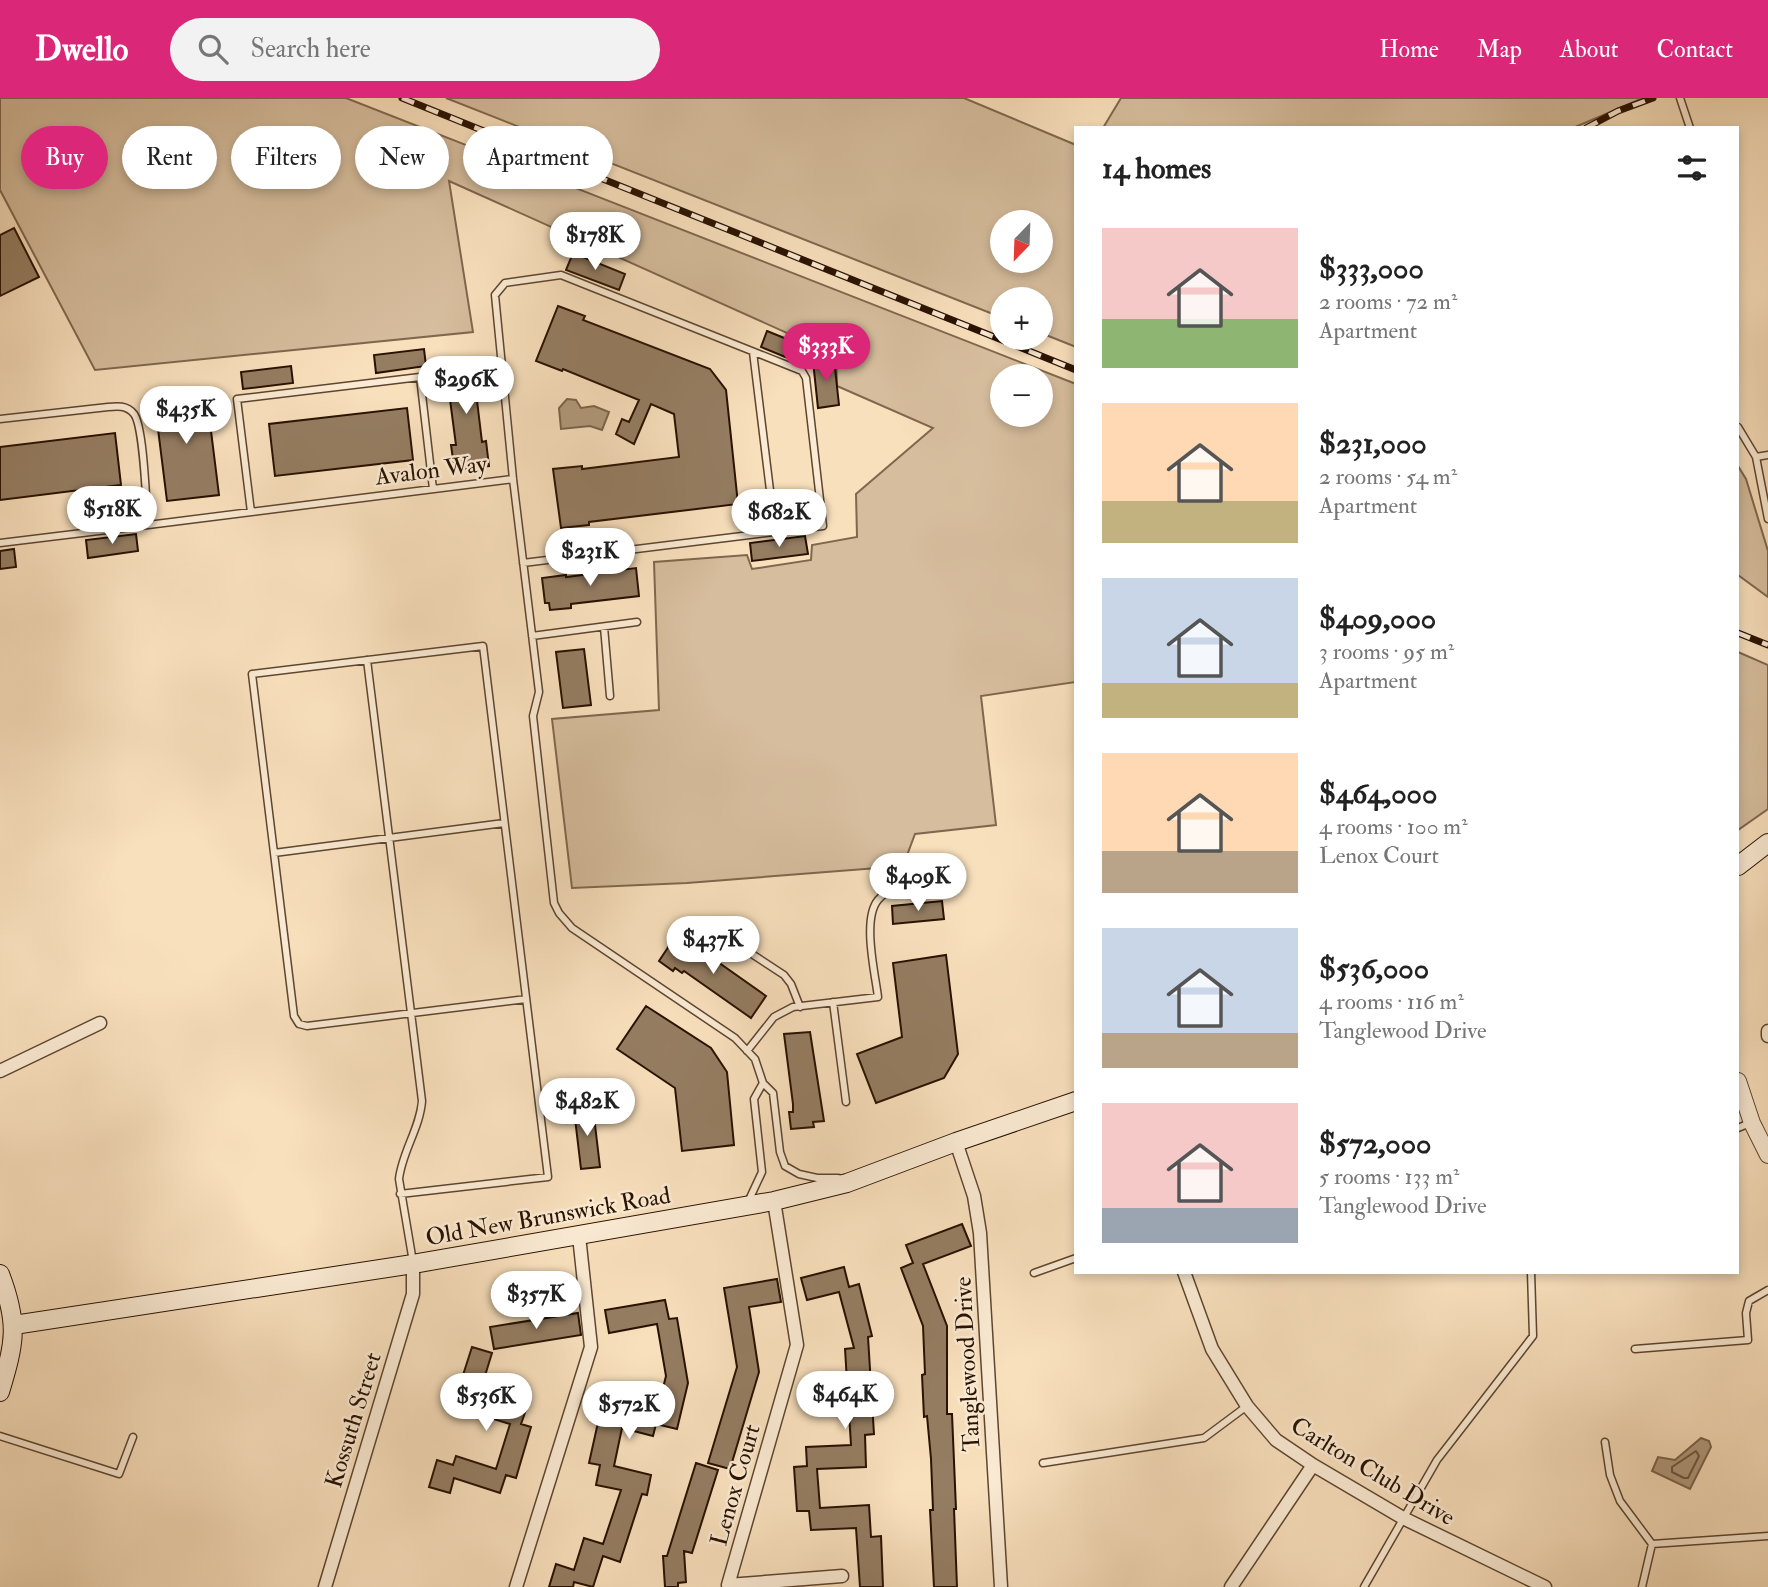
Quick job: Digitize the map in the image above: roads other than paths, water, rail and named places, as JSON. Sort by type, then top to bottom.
[{"type":"main road","points":[[1739,865],[1768,843]]},
{"type":"main road","name":"Old New Brunswick Road","points":[[14,1325],[413,1264],[774,1202],[861,1178],[1074,1102]]},
{"type":"main road","points":[[0,1274],[9,1297],[14,1325],[14,1341],[0,1392]]},
{"type":"street","points":[[0,1071],[100,1023]]},
{"type":"street","points":[[1739,1087],[1745,1125],[1768,1156]]},
{"type":"street","name":"Tanglewood Drive","points":[[956,1142],[974,1196],[980,1233],[1001,1587]]},
{"type":"street","name":"Lenox Court","points":[[774,1202],[797,1345],[728,1585],[842,1576]]},
{"type":"street","points":[[516,1587],[592,1347],[579,1236]]},
{"type":"street","name":"Kossuth Street","points":[[325,1587],[413,1294],[413,1264]]},
{"type":"street","name":"Carlton Club Drive","points":[[1185,1274],[1212,1349],[1247,1406],[1276,1440],[1403,1518],[1545,1587]]},
{"type":"street","points":[[1231,1587],[1313,1465]]},
{"type":"lane","points":[[1680,98],[1689,126]]},
{"type":"lane","points":[[513,480],[494,306],[495,295],[505,283],[561,275],[802,371],[806,378],[823,526],[523,563]]},
{"type":"lane","points":[[753,352],[775,531]]},
{"type":"lane","points":[[251,512],[237,399],[420,377],[433,489]]},
{"type":"lane","points":[[0,419],[120,406],[133,413],[139,429],[148,525]]},
{"type":"lane","points":[[1739,429],[1756,457],[1767,500],[1768,519]]},
{"type":"lane","points":[[1756,457],[1768,454]]},
{"type":"lane","name":"Avalon Way","points":[[0,542],[513,480],[539,692],[533,716],[554,903],[572,928],[735,1038],[755,1059],[762,1083],[773,1093],[780,1152],[785,1166],[799,1174],[817,1178],[861,1178]]},
{"type":"lane","points":[[532,636],[637,622]]},
{"type":"lane","points":[[604,627],[610,696]]},
{"type":"lane","points":[[400,1194],[548,1177],[483,646],[252,674],[293,1016],[299,1024],[307,1026],[526,999]]},
{"type":"lane","points":[[367,660],[421,1110],[400,1167],[400,1194],[413,1264]]},
{"type":"lane","points":[[274,853],[504,823]]},
{"type":"lane","points":[[747,1051],[774,1017],[793,1007],[878,997],[870,934],[874,905],[880,897],[896,887],[917,881]]},
{"type":"lane","points":[[709,926],[783,975],[791,984],[800,1007]]},
{"type":"lane","points":[[833,1002],[846,1102]]},
{"type":"lane","points":[[746,1206],[762,1172],[754,1099],[762,1083]]},
{"type":"lane","points":[[1034,1273],[1074,1259]]},
{"type":"lane","points":[[1364,1587],[1437,1460],[1533,1336],[1531,1274]]},
{"type":"lane","points":[[1635,1349],[1748,1340],[1746,1313],[1749,1301],[1768,1290]]},
{"type":"lane","points":[[1043,1463],[1204,1438],[1247,1406]]},
{"type":"lane","points":[[0,1436],[119,1474],[133,1437]]},
{"type":"lane","points":[[1605,1442],[1610,1475],[1620,1501],[1652,1545],[1642,1587]]},
{"type":"lane","points":[[1652,1545],[1768,1536]]},
{"type":"water","points":[[567,399],[576,400],[581,408],[594,406],[609,412],[602,430],[590,426],[561,429],[559,408]]},
{"type":"water","points":[[1701,1438],[1709,1441],[1711,1447],[1690,1489],[1652,1471],[1658,1457],[1675,1460]]},
{"type":"railway","points":[[402,98],[1074,369]]},
{"type":"railway","points":[[1590,126],[1618,111],[1653,98]]},
{"type":"railway","points":[[1739,633],[1768,645]]}]
